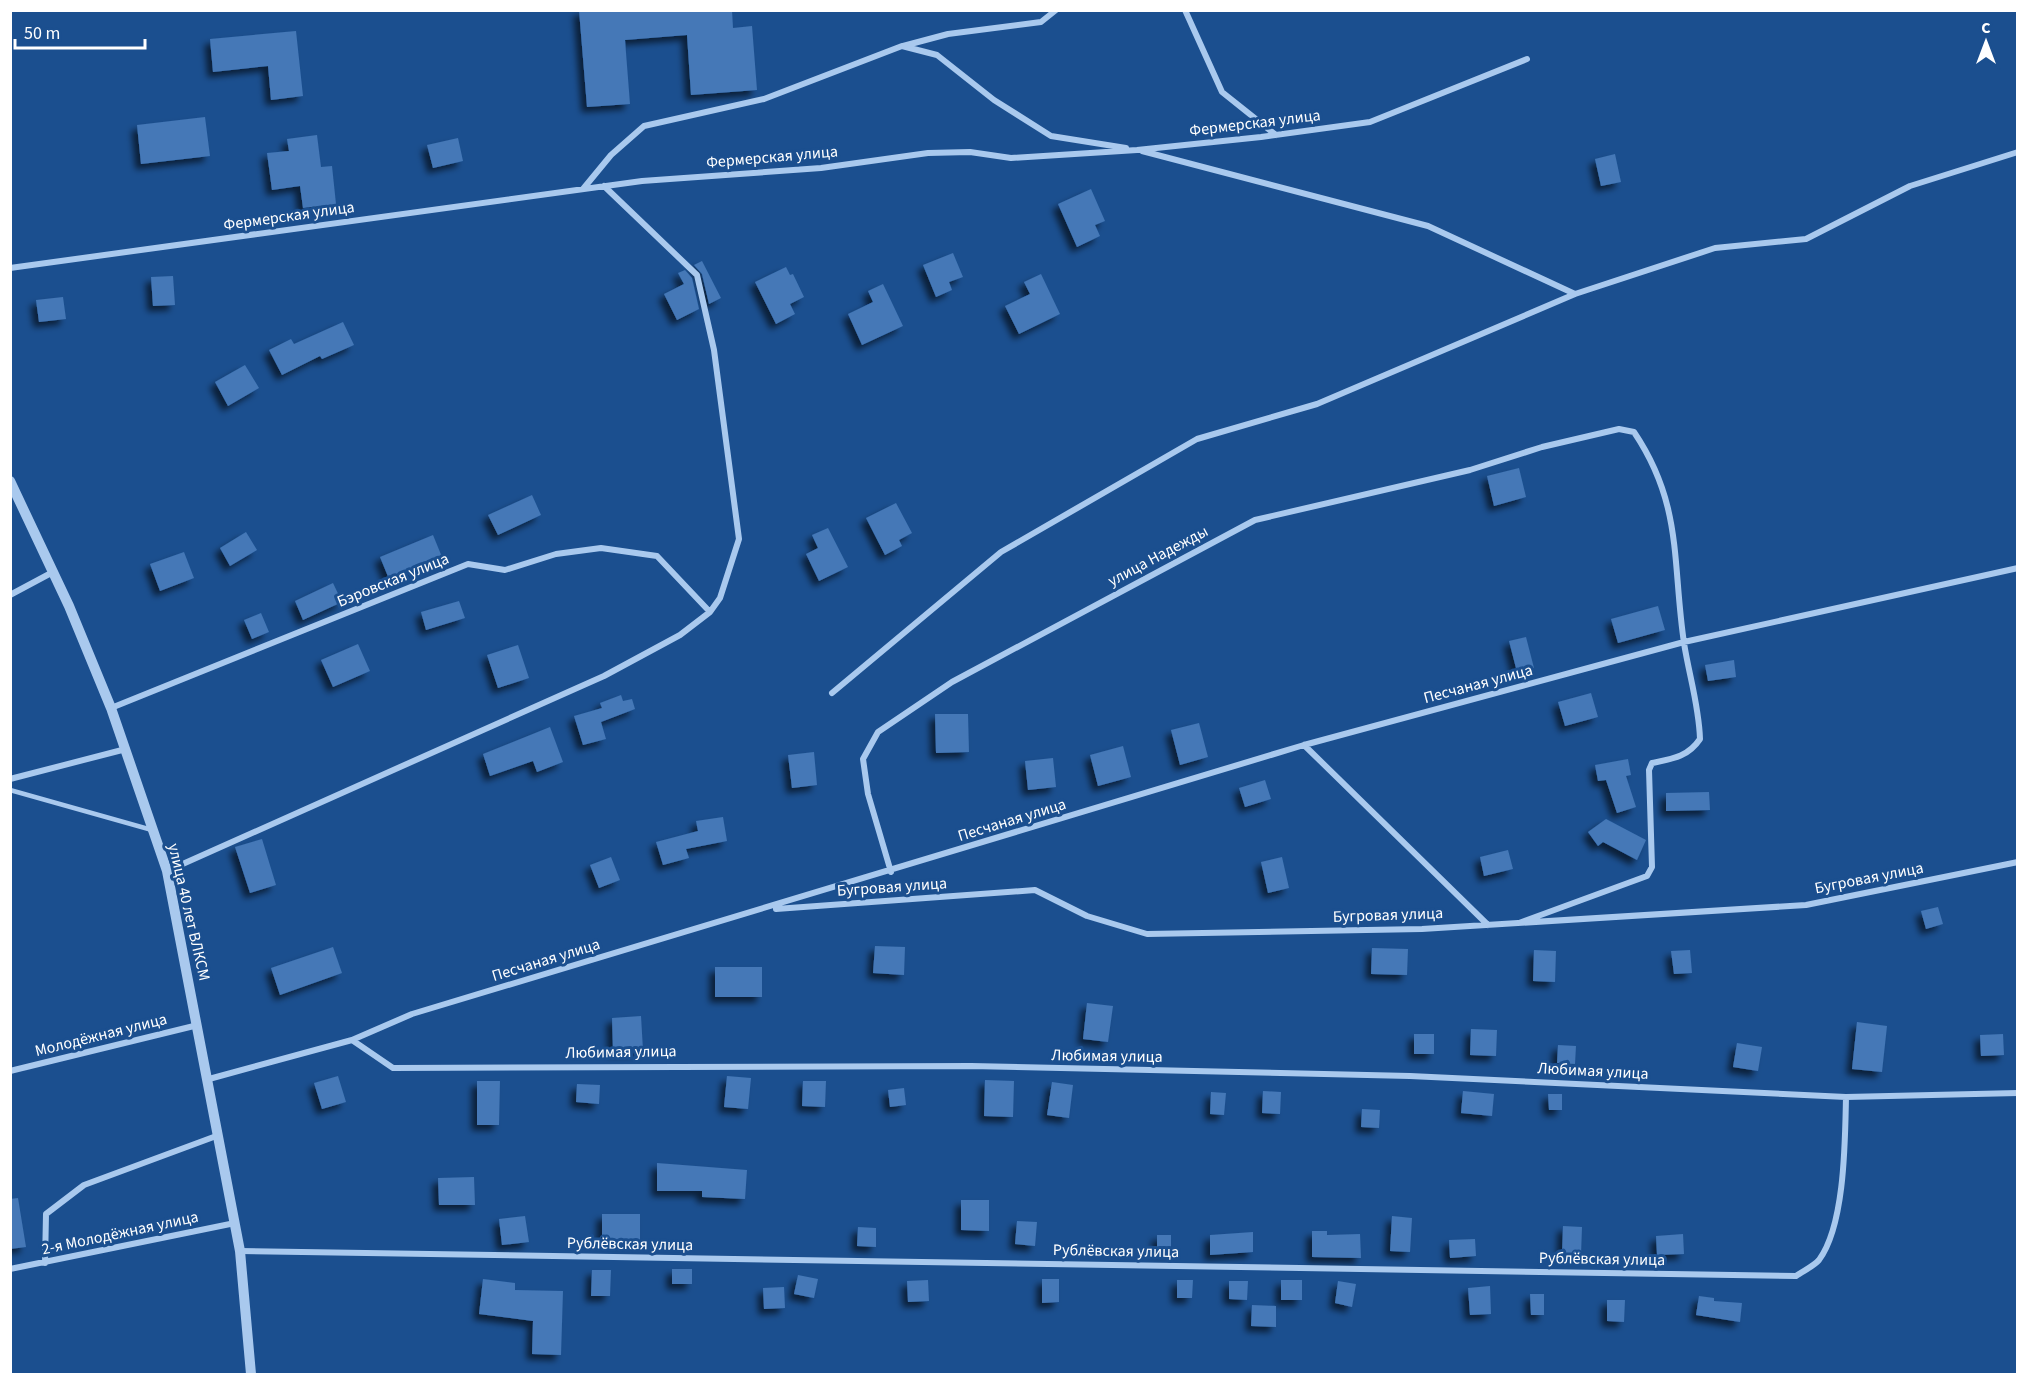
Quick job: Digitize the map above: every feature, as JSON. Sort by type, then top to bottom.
[{"type":"street","points":[[583,189],[611,155],[644,126],[764,99],[902,46],[948,34],[1041,22],[1056,10]]},
{"type":"street","points":[[1185,10],[1222,92],[1276,135]]},
{"type":"street","points":[[902,46],[937,55],[994,100],[1051,136],[1137,150],[1428,226],[1575,294]]},
{"type":"street","name":"Фермерская улица","points":[[10,268],[642,181],[821,168],[928,153],[970,152],[1011,158],[1137,150],[1276,135],[1370,122],[1527,59]]},
{"type":"street","points":[[832,693],[1001,552],[1197,439],[1317,404],[1575,294],[1715,248],[1806,239],[1910,186],[2018,152]]},
{"type":"street","points":[[167,871],[603,675],[680,635],[710,612],[720,598],[739,539],[714,350],[697,275],[604,186]]},
{"type":"street","name":"улица Надежды","points":[[891,872],[868,794],[863,759],[878,732],[952,682],[1255,520],[1350,500],[1470,470],[1542,447],[1619,429],[1634,432],[1657,470],[1670,509],[1684,642]]},
{"type":"street","name":"улица 40 лет ВЛКСМ","points":[[10,481],[53,572],[111,708],[167,871],[236,1223],[251,1374]]},
{"type":"street","name":"Бэровская улица","points":[[111,708],[468,564],[505,570],[556,554],[601,548],[657,556],[710,612]]},
{"type":"street","name":"Песчаная улица","points":[[352,1040],[412,1014],[891,872],[1304,745],[1684,642],[2018,568]]},
{"type":"street","points":[[10,595],[53,572]]},
{"type":"street","points":[[1519,923],[1647,876],[1652,867],[1649,770],[1652,763],[1680,757],[1693,750],[1700,739],[1684,642]]},
{"type":"street","points":[[1304,745],[1488,925]]},
{"type":"street","points":[[10,779],[126,749]]},
{"type":"street","name":"Бугровая улица","points":[[764,910],[1035,890],[1087,916],[1147,934],[1422,929],[1806,905],[2018,862]]},
{"type":"street","name":"Молодёжная улица","points":[[10,1071],[198,1024]]},
{"type":"street","points":[[209,1078],[352,1040]]},
{"type":"street","name":"Любимая улица","points":[[352,1040],[393,1068],[971,1066],[1410,1076],[1846,1097],[2018,1093]]},
{"type":"street","name":"Рублёвская улица","points":[[240,1251],[1796,1276],[1818,1261],[1833,1228],[1844,1159],[1846,1097]]},
{"type":"street","points":[[45,1263],[46,1214],[84,1185],[219,1135]]},
{"type":"street","name":"2-я Молодёжная улица","points":[[10,1269],[236,1223]]},
{"type":"lane","points":[[10,790],[153,830]]},
{"type":"building","points":[[579,10],[732,10],[733,28],[752,26],[757,90],[691,95],[687,35],[625,40],[630,104],[587,107]]},
{"type":"building","points":[[296,31],[303,96],[271,100],[268,66],[213,72],[210,39]]},
{"type":"building","points":[[205,117],[210,156],[141,164],[137,125]]},
{"type":"building","points":[[317,135],[321,167],[332,166],[336,204],[303,208],[300,186],[272,190],[267,153],[289,151],[287,139]]},
{"type":"building","points":[[458,138],[463,161],[433,168],[427,145]]},
{"type":"building","points":[[1615,154],[1621,182],[1601,186],[1595,159]]},
{"type":"building","points":[[1091,189],[1105,221],[1095,225],[1100,236],[1077,247],[1058,204]]},
{"type":"building","points":[[953,253],[963,277],[949,282],[952,290],[936,297],[923,265]]},
{"type":"building","points":[[702,261],[721,298],[709,304],[702,274],[694,265]]},
{"type":"building","points":[[786,267],[790,275],[793,274],[804,297],[790,304],[795,314],[776,324],[755,282]]},
{"type":"building","points":[[685,270],[692,278],[699,309],[677,320],[664,294],[684,284],[678,273]]},
{"type":"building","points":[[1041,274],[1060,314],[1019,334],[1005,306],[1030,294],[1024,282]]},
{"type":"building","points":[[173,276],[175,305],[153,306],[151,277]]},
{"type":"building","points":[[883,284],[903,326],[862,345],[848,314],[873,302],[868,291]]},
{"type":"building","points":[[63,297],[66,319],[39,322],[36,300]]},
{"type":"building","points":[[343,322],[354,345],[322,359],[320,356],[282,375],[269,350],[291,339],[294,344]]},
{"type":"building","points":[[245,365],[259,388],[228,406],[215,382]]},
{"type":"building","points":[[1519,468],[1526,497],[1494,506],[1487,476]]},
{"type":"building","points":[[532,495],[541,515],[498,535],[488,515]]},
{"type":"building","points":[[896,503],[912,533],[899,540],[902,546],[885,555],[866,518]]},
{"type":"building","points":[[828,528],[848,567],[819,581],[806,554],[818,548],[812,535]]},
{"type":"building","points":[[246,532],[257,550],[230,566],[220,548]]},
{"type":"building","points":[[433,535],[442,557],[389,579],[380,557]]},
{"type":"building","points":[[184,552],[194,578],[160,591],[150,564]]},
{"type":"building","points":[[333,583],[342,602],[303,620],[295,601]]},
{"type":"building","points":[[459,601],[465,618],[426,630],[421,612]]},
{"type":"building","points":[[1658,606],[1665,630],[1618,643],[1611,619]]},
{"type":"building","points":[[261,613],[269,632],[252,639],[244,620]]},
{"type":"building","points":[[1526,637],[1534,668],[1517,672],[1509,641]]},
{"type":"building","points":[[358,644],[370,671],[333,687],[321,660]]},
{"type":"building","points":[[518,645],[529,678],[498,688],[487,655]]},
{"type":"building","points":[[1734,660],[1736,677],[1708,681],[1705,665]]},
{"type":"building","points":[[1591,693],[1598,717],[1565,726],[1558,702]]},
{"type":"building","points":[[621,695],[623,701],[632,699],[635,709],[601,722],[606,739],[583,745],[574,716],[602,708],[600,703]]},
{"type":"building","points":[[935,714],[968,714],[969,752],[936,753]]},
{"type":"building","points":[[1199,723],[1208,757],[1180,765],[1171,730]]},
{"type":"building","points":[[550,727],[563,762],[537,772],[533,761],[490,776],[483,754]]},
{"type":"building","points":[[1123,746],[1131,777],[1098,786],[1090,755]]},
{"type":"building","points":[[814,752],[817,785],[792,788],[788,755]]},
{"type":"building","points":[[1053,758],[1056,787],[1028,790],[1025,761]]},
{"type":"building","points":[[1628,759],[1631,775],[1626,776],[1636,807],[1617,813],[1606,780],[1598,781],[1595,765]]},
{"type":"building","points":[[1265,780],[1271,799],[1245,807],[1239,788]]},
{"type":"building","points":[[1709,792],[1710,810],[1666,811],[1666,793]]},
{"type":"building","points":[[723,817],[727,841],[686,849],[689,858],[663,865],[656,842],[698,831],[696,821]]},
{"type":"building","points":[[1606,819],[1646,840],[1637,860],[1603,842],[1598,846],[1588,832]]},
{"type":"building","points":[[262,839],[276,885],[250,893],[235,847]]},
{"type":"building","points":[[1508,850],[1513,869],[1484,876],[1480,857]]},
{"type":"building","points":[[611,857],[620,880],[599,888],[590,865]]},
{"type":"building","points":[[1282,857],[1289,888],[1268,893],[1261,862]]},
{"type":"building","points":[[1938,907],[1943,924],[1926,929],[1921,911]]},
{"type":"building","points":[[875,946],[905,947],[904,975],[873,973]]},
{"type":"building","points":[[333,947],[342,973],[280,995],[271,968]]},
{"type":"building","points":[[1372,948],[1408,949],[1407,975],[1371,974]]},
{"type":"building","points":[[1534,950],[1556,951],[1555,982],[1533,981]]},
{"type":"building","points":[[1690,950],[1692,973],[1674,974],[1671,951]]},
{"type":"building","points":[[715,967],[762,967],[762,997],[715,997]]},
{"type":"building","points":[[1087,1003],[1113,1006],[1108,1042],[1083,1039]]},
{"type":"building","points":[[641,1016],[643,1050],[613,1051],[612,1018]]},
{"type":"building","points":[[1857,1022],[1887,1026],[1882,1072],[1852,1069]]},
{"type":"building","points":[[1471,1029],[1497,1030],[1496,1056],[1470,1055]]},
{"type":"building","points":[[1414,1034],[1434,1034],[1434,1054],[1414,1054]]},
{"type":"building","points":[[2003,1034],[2004,1055],[1981,1056],[1980,1035]]},
{"type":"building","points":[[1737,1043],[1762,1047],[1758,1071],[1733,1067]]},
{"type":"building","points":[[1558,1045],[1576,1046],[1575,1064],[1557,1063]]},
{"type":"building","points":[[338,1076],[346,1102],[322,1109],[314,1083]]},
{"type":"building","points":[[727,1076],[751,1078],[748,1109],[724,1107]]},
{"type":"building","points":[[985,1080],[1014,1081],[1013,1117],[984,1116]]},
{"type":"building","points":[[477,1081],[500,1081],[499,1125],[477,1125]]},
{"type":"building","points":[[803,1081],[826,1081],[825,1107],[802,1106]]},
{"type":"building","points":[[1052,1082],[1073,1085],[1069,1118],[1047,1115]]},
{"type":"building","points":[[577,1084],[600,1085],[599,1104],[576,1102]]},
{"type":"building","points":[[904,1088],[906,1105],[890,1107],[888,1090]]},
{"type":"building","points":[[1263,1091],[1281,1092],[1280,1114],[1262,1113]]},
{"type":"building","points":[[1463,1091],[1494,1094],[1492,1116],[1461,1113]]},
{"type":"building","points":[[1211,1092],[1226,1093],[1224,1115],[1210,1114]]},
{"type":"building","points":[[1548,1094],[1562,1094],[1562,1110],[1549,1110]]},
{"type":"building","points":[[1362,1109],[1380,1110],[1379,1128],[1361,1127]]},
{"type":"building","points":[[657,1163],[747,1170],[745,1199],[702,1197],[702,1191],[657,1191]]},
{"type":"building","points":[[474,1177],[475,1205],[439,1205],[438,1178]]},
{"type":"building","points":[[18,1198],[26,1247],[10,1249],[10,1199]]},
{"type":"building","points":[[961,1200],[989,1200],[989,1231],[961,1230]]},
{"type":"building","points":[[602,1214],[640,1214],[640,1241],[602,1240]]},
{"type":"building","points":[[525,1216],[529,1242],[502,1245],[499,1219]]},
{"type":"building","points":[[1392,1216],[1412,1218],[1410,1252],[1390,1251]]},
{"type":"building","points":[[1017,1221],[1037,1222],[1035,1246],[1015,1244]]},
{"type":"building","points":[[1563,1226],[1582,1227],[1581,1255],[1562,1254]]},
{"type":"building","points":[[858,1227],[876,1228],[876,1247],[857,1246]]},
{"type":"building","points":[[1312,1231],[1327,1231],[1327,1235],[1360,1234],[1361,1258],[1312,1257]]},
{"type":"building","points":[[1253,1232],[1253,1252],[1210,1255],[1210,1235]]},
{"type":"building","points":[[1683,1234],[1684,1254],[1657,1255],[1656,1236]]},
{"type":"building","points":[[1157,1235],[1171,1235],[1171,1251],[1157,1250]]},
{"type":"building","points":[[1475,1239],[1476,1256],[1450,1258],[1449,1240]]},
{"type":"building","points":[[672,1269],[692,1269],[692,1284],[672,1284]]},
{"type":"building","points":[[592,1270],[611,1270],[610,1296],[591,1296]]},
{"type":"building","points":[[798,1275],[818,1279],[814,1298],[794,1294]]},
{"type":"building","points":[[483,1279],[515,1283],[515,1290],[563,1291],[561,1355],[532,1354],[533,1321],[479,1314]]},
{"type":"building","points":[[1042,1279],[1059,1279],[1059,1302],[1042,1303]]},
{"type":"building","points":[[928,1280],[929,1301],[908,1302],[907,1281]]},
{"type":"building","points":[[1177,1280],[1193,1280],[1192,1298],[1177,1298]]},
{"type":"building","points":[[1281,1280],[1302,1280],[1302,1300],[1281,1300]]},
{"type":"building","points":[[1229,1281],[1248,1281],[1247,1300],[1229,1299]]},
{"type":"building","points":[[1338,1281],[1356,1284],[1352,1307],[1335,1303]]},
{"type":"building","points":[[1490,1286],[1491,1314],[1470,1315],[1468,1288]]},
{"type":"building","points":[[784,1287],[785,1308],[764,1309],[763,1288]]},
{"type":"building","points":[[1530,1294],[1544,1294],[1544,1315],[1531,1315]]},
{"type":"building","points":[[1699,1296],[1714,1298],[1714,1301],[1742,1303],[1740,1322],[1696,1315]]},
{"type":"building","points":[[1607,1300],[1625,1300],[1624,1322],[1607,1321]]},
{"type":"building","points":[[1252,1305],[1276,1306],[1276,1327],[1251,1326]]}]
